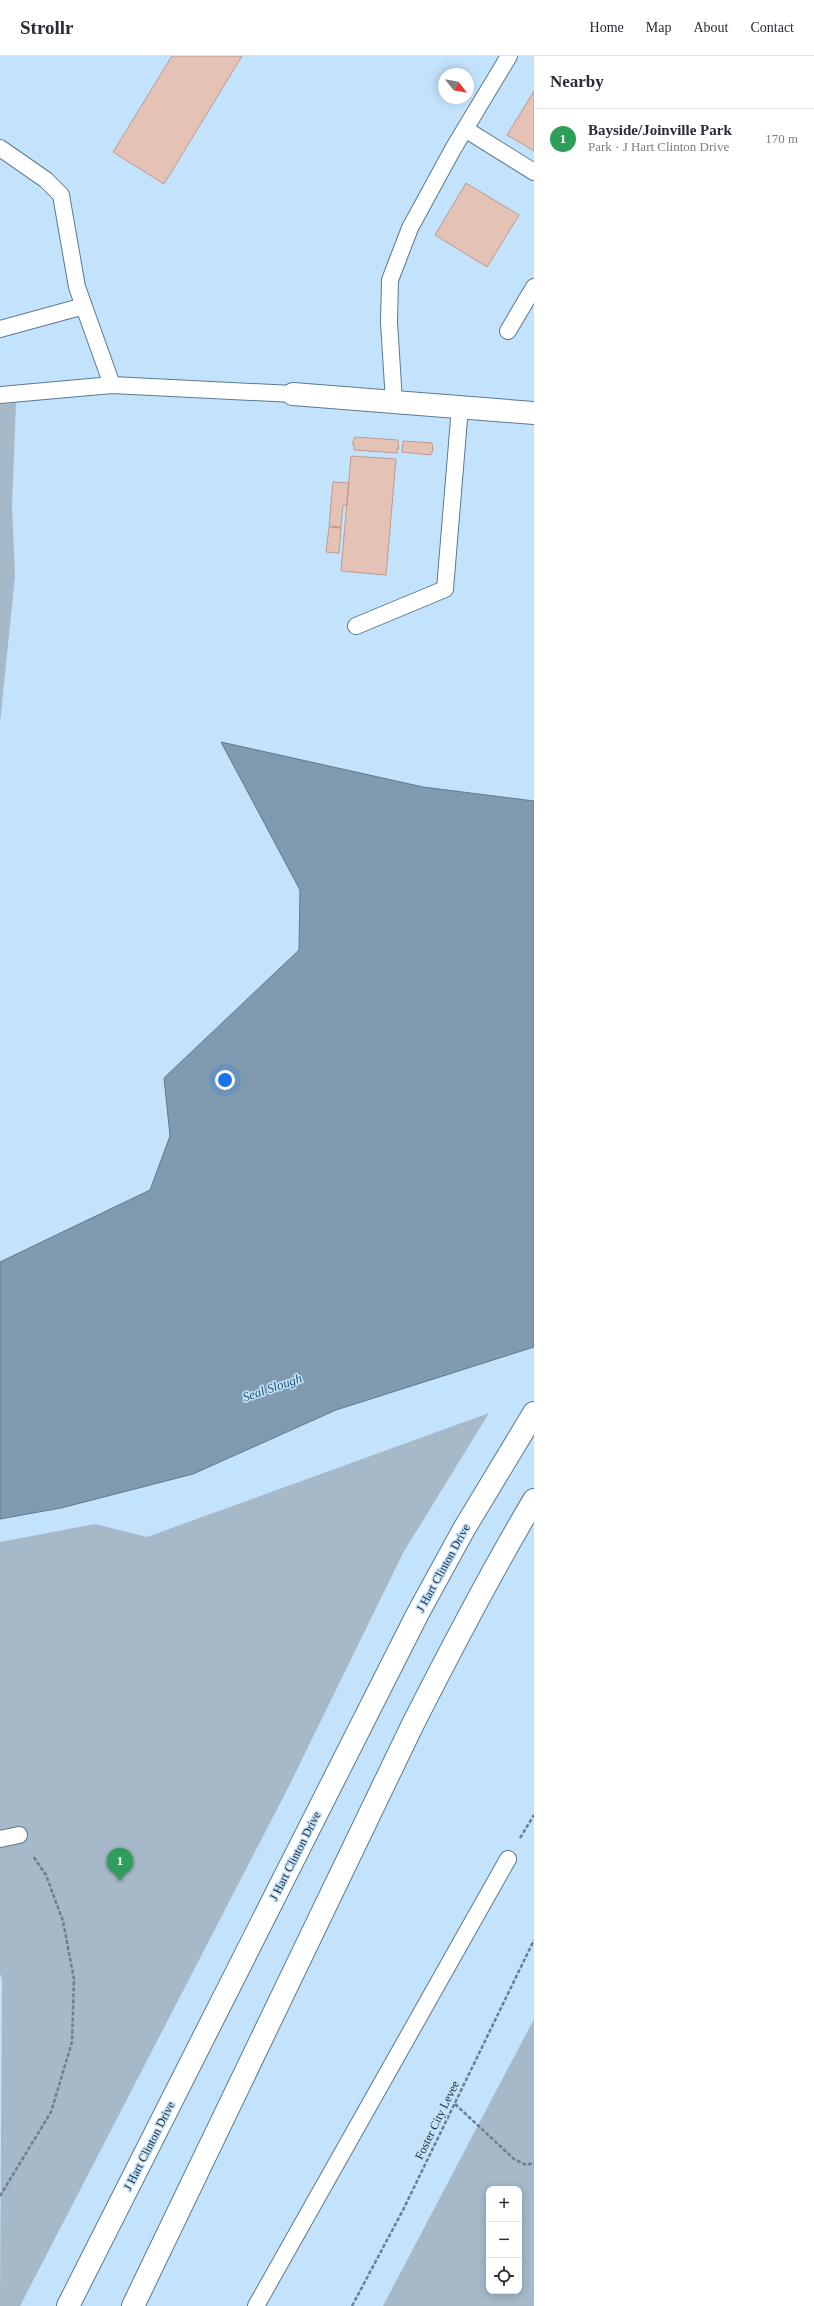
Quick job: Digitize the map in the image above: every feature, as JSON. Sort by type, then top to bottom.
[{"type":"main road","points":[[293,394],[534,413]]},
{"type":"main road","name":"J Hart Clinton Drive","points":[[68,2306],[375,1696],[464,1529],[534,1414]]},
{"type":"main road","points":[[133,2306],[412,1726],[503,1552],[534,1500]]},
{"type":"lane","points":[[394,402],[389,322],[390,280],[410,228],[465,129],[508,56]]},
{"type":"lane","points":[[465,129],[534,172]]},
{"type":"lane","points":[[0,148],[46,180],[61,195],[77,287],[112,385]]},
{"type":"lane","points":[[508,331],[534,287]]},
{"type":"lane","points":[[0,329],[84,306]]},
{"type":"lane","points":[[0,395],[112,385],[293,394]]},
{"type":"lane","points":[[356,626],[445,589],[460,407]]},
{"type":"lane","points":[[0,1839],[19,1835]]},
{"type":"lane","points":[[256,2306],[508,1858]]},
{"type":"path","points":[[0,2196],[51,2112],[72,2042],[74,1979],[63,1920],[46,1876],[19,1835]]},
{"type":"path","name":"Foster City Levee","points":[[352,2306],[379,2259],[534,1940]]},
{"type":"path","points":[[455,2104],[514,2159],[526,2165],[534,2162]]},
{"type":"shaded area","points":[[16,403],[12,506],[15,576],[0,723],[0,404]]},
{"type":"shaded area","points":[[489,1413],[403,1553],[288,1788],[20,2306],[0,2306],[2,1981],[0,1973],[0,1542],[95,1524],[147,1537]]},
{"type":"shaded area","points":[[534,2019],[534,2306],[383,2306]]},
{"type":"water","name":"Seal Slough","points":[[221,742],[423,787],[534,801],[534,1347],[336,1410],[193,1474],[61,1508],[0,1519],[0,1262],[150,1190],[170,1136],[164,1078],[299,950],[300,890]]},
{"type":"building","points":[[172,56],[242,56],[164,184],[113,152]]},
{"type":"building","points":[[534,91],[534,151],[507,135]]},
{"type":"building","points":[[466,183],[519,215],[487,267],[435,235]]},
{"type":"building","points":[[355,437],[398,440],[399,449],[397,448],[397,453],[354,450],[354,444],[352,444]]},
{"type":"building","points":[[403,441],[432,443],[433,452],[431,452],[431,455],[402,452]]},
{"type":"building","points":[[351,456],[396,459],[386,575],[341,571]]},
{"type":"building","points":[[333,482],[349,483],[347,505],[343,505],[341,527],[329,526]]},
{"type":"building","points":[[329,527],[341,528],[339,553],[326,552]]},
{"type":"place","name":"Bayside/Joinville Park","points":[[120,1881]]}]
